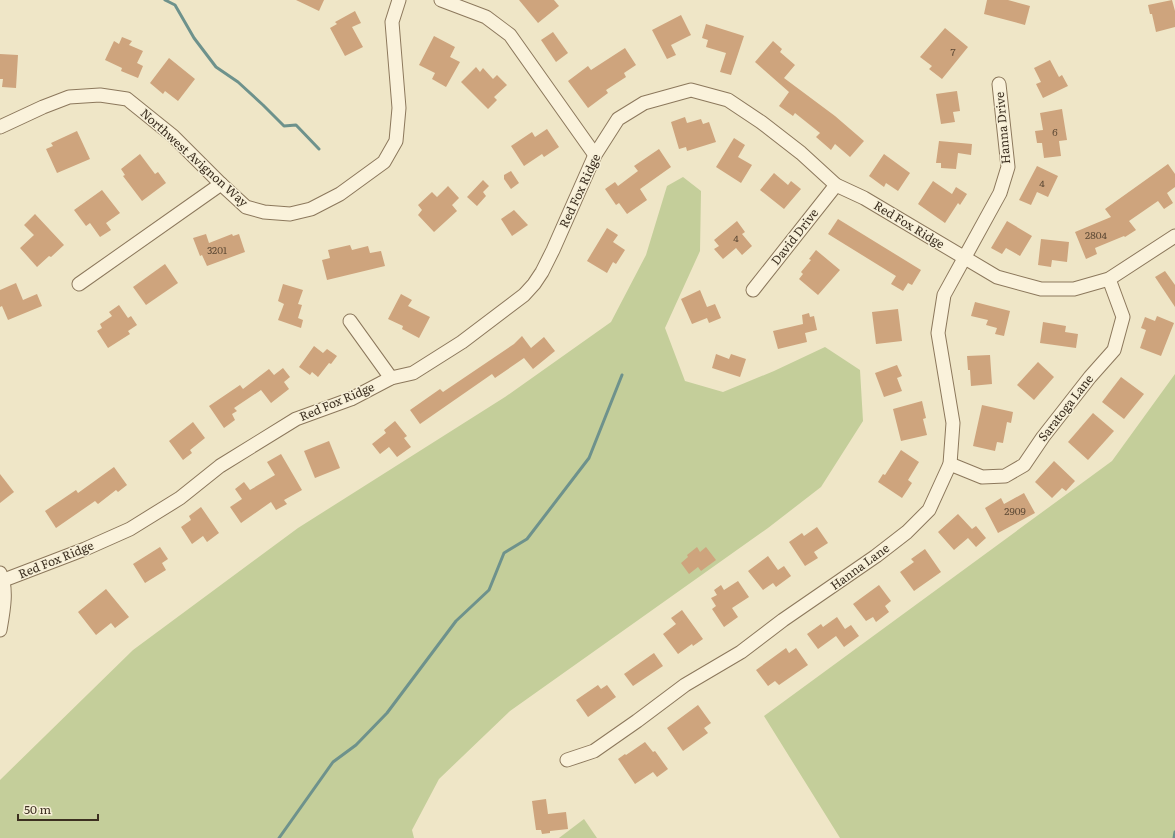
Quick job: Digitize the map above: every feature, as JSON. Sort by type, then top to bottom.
[{"type":"street","name":"Northwest Avignon Way","points":[[0,127],[69,97],[100,95],[127,99],[173,136],[246,207],[264,212],[290,214],[311,209],[340,194],[384,162],[396,142],[400,108],[392,22],[399,0]]},
{"type":"street","points":[[441,0],[486,17],[510,35],[595,155]]},
{"type":"street","name":"Hanna Drive","points":[[963,258],[1000,193],[1008,167],[999,84]]},
{"type":"street","name":"Red Fox Ridge","points":[[2,576],[85,549],[130,529],[180,498],[220,466],[296,419],[351,399],[391,378],[413,373],[462,342],[524,294],[534,284],[542,272],[595,155],[618,118],[644,103],[691,90],[728,100],[761,122],[801,153],[836,185],[864,198],[997,277],[1041,289],[1074,289],[1109,279],[1175,236]]},
{"type":"street","points":[[79,284],[221,184]]},
{"type":"street","name":"David Drive","points":[[753,290],[836,185]]},
{"type":"street","name":"Hanna Lane","points":[[567,760],[594,751],[685,685],[741,652],[783,620],[838,584],[907,532],[929,510],[950,464],[953,423],[938,333],[944,295],[963,258]]},
{"type":"street","name":"Saratoga Lane","points":[[950,464],[982,477],[1005,476],[1024,465],[1042,437],[1090,377],[1114,350],[1123,317],[1109,279]]},
{"type":"street","points":[[350,320],[391,378]]},
{"type":"street","points":[[0,630],[3,612],[2,576]]},
{"type":"green space","points":[[683,177],[701,191],[700,251],[665,328],[685,381],[723,392],[774,371],[825,347],[860,370],[863,421],[821,487],[768,528],[510,711],[439,779],[412,830],[414,838],[0,838],[0,780],[133,650],[298,528],[505,397],[611,322],[646,255],[667,186]]},
{"type":"green space","points":[[1175,374],[1175,838],[840,838],[764,716],[1112,461]]},
{"type":"green space","points":[[584,819],[597,838],[559,838]]},
{"type":"building","points":[[296,0],[324,0],[319,11]]},
{"type":"building","points":[[519,0],[554,0],[559,6],[538,23]]},
{"type":"building","points":[[987,0],[1008,0],[1030,6],[1025,25],[984,14]]},
{"type":"building","points":[[1172,0],[1175,11],[1175,27],[1156,32],[1152,14],[1150,14],[1148,5]]},
{"type":"building","points":[[355,11],[361,23],[352,27],[363,47],[345,56],[330,28],[337,24],[335,22]]},
{"type":"building","points":[[681,15],[691,35],[671,45],[676,55],[667,59],[652,30]]},
{"type":"building","points":[[706,24],[744,36],[731,75],[720,72],[726,53],[706,47],[708,40],[702,38]]},
{"type":"building","points":[[945,28],[968,47],[942,79],[929,69],[932,66],[920,57]]},
{"type":"building","points":[[553,32],[568,53],[556,62],[541,40]]},
{"type":"building","points":[[434,36],[455,47],[450,57],[460,62],[446,87],[432,79],[435,73],[419,65]]},
{"type":"building","points":[[122,37],[132,41],[129,45],[143,51],[137,63],[143,66],[138,78],[121,71],[122,68],[105,60],[114,41],[119,44]]},
{"type":"building","points":[[773,41],[782,49],[780,52],[795,65],[784,78],[835,116],[864,141],[850,157],[835,144],[831,150],[816,137],[820,133],[795,113],[793,116],[779,106],[789,92],[755,62]]},
{"type":"building","points":[[625,48],[636,65],[624,73],[626,77],[606,90],[608,93],[588,108],[568,81],[588,66],[591,70]]},
{"type":"building","points":[[0,54],[18,55],[16,88],[2,87],[3,79],[0,79]]},
{"type":"building","points":[[169,58],[195,79],[178,101],[165,91],[163,94],[150,83]]},
{"type":"building","points":[[1050,60],[1059,77],[1062,75],[1068,86],[1043,98],[1036,84],[1041,82],[1034,68]]},
{"type":"building","points":[[476,67],[480,72],[483,68],[493,79],[497,75],[507,85],[494,97],[497,100],[488,109],[461,82]]},
{"type":"building","points":[[957,91],[960,111],[953,112],[955,122],[941,124],[936,94]]},
{"type":"building","points":[[1062,109],[1067,140],[1059,141],[1061,156],[1044,158],[1042,143],[1037,143],[1035,131],[1043,130],[1040,113]]},
{"type":"building","points":[[685,117],[687,123],[701,119],[703,124],[709,122],[716,142],[687,151],[686,147],[679,149],[671,122]]},
{"type":"building","points":[[547,129],[559,147],[544,157],[542,154],[524,166],[511,146],[532,132],[535,137]]},
{"type":"building","points":[[77,131],[90,159],[57,173],[46,149],[53,146],[51,143]]},
{"type":"building","points":[[734,138],[745,145],[738,157],[752,165],[741,183],[716,167]]},
{"type":"building","points":[[939,141],[972,144],[971,155],[958,153],[956,169],[941,168],[941,163],[936,163]]},
{"type":"building","points":[[659,149],[671,167],[640,189],[647,200],[627,214],[619,203],[616,205],[605,189],[615,182],[618,186],[638,171],[634,166]]},
{"type":"building","points":[[140,154],[155,174],[158,172],[166,183],[142,201],[123,176],[125,175],[121,169]]},
{"type":"building","points":[[884,154],[910,173],[898,191],[886,183],[884,187],[869,176]]},
{"type":"building","points":[[1168,164],[1175,174],[1175,187],[1167,193],[1173,203],[1164,209],[1158,201],[1129,221],[1136,230],[1125,237],[1124,236],[1095,248],[1097,254],[1086,259],[1075,232],[1111,217],[1105,209]]},
{"type":"building","points":[[1037,166],[1058,176],[1048,197],[1037,192],[1031,205],[1019,200]]},
{"type":"building","points":[[511,171],[519,183],[511,189],[504,179],[504,175]]},
{"type":"building","points":[[774,173],[788,185],[791,181],[801,189],[784,209],[760,190]]},
{"type":"building","points":[[483,180],[489,186],[483,192],[486,196],[477,206],[467,197]]},
{"type":"building","points":[[933,181],[952,194],[956,187],[967,194],[960,205],[958,203],[945,223],[918,204]]},
{"type":"building","points":[[448,186],[459,198],[452,205],[457,211],[434,232],[418,215],[422,210],[418,205],[432,192],[437,197]]},
{"type":"building","points":[[102,190],[120,213],[106,223],[111,230],[100,237],[90,223],[86,226],[74,210]]},
{"type":"building","points":[[514,210],[528,225],[512,236],[501,219]]},
{"type":"building","points":[[35,214],[64,245],[37,267],[20,248],[34,235],[24,225]]},
{"type":"building","points":[[838,219],[921,270],[912,285],[908,283],[903,291],[891,284],[896,276],[828,234]]},
{"type":"building","points":[[737,221],[745,232],[742,234],[752,246],[742,255],[736,248],[723,259],[714,249],[719,246],[714,240]]},
{"type":"building","points":[[1007,221],[1032,236],[1020,256],[1006,248],[1002,254],[991,248]]},
{"type":"building","points":[[607,228],[618,235],[613,242],[625,250],[616,264],[613,262],[607,273],[587,261]]},
{"type":"building","points":[[206,234],[209,243],[232,234],[233,236],[239,234],[245,252],[207,266],[202,255],[200,256],[193,238]]},
{"type":"building","points":[[1041,239],[1069,242],[1067,262],[1052,260],[1051,267],[1038,265]]},
{"type":"building","points":[[350,245],[352,250],[368,246],[370,253],[381,251],[385,266],[327,280],[322,260],[330,258],[328,250]]},
{"type":"building","points":[[816,250],[840,270],[818,295],[799,279],[803,274],[801,272],[811,260],[809,259]]},
{"type":"building","points":[[165,264],[178,283],[146,305],[133,287]]},
{"type":"building","points":[[1165,271],[1175,285],[1175,307],[1155,277]]},
{"type":"building","points":[[16,283],[23,300],[37,294],[42,306],[8,320],[2,306],[0,307],[0,290]]},
{"type":"building","points":[[283,284],[303,290],[298,304],[302,305],[298,318],[303,320],[301,328],[278,320],[284,304],[278,301]]},
{"type":"building","points":[[700,290],[707,307],[715,304],[721,318],[709,323],[707,318],[692,324],[681,299]]},
{"type":"building","points":[[401,294],[412,300],[408,306],[430,317],[419,338],[402,329],[403,326],[388,319]]},
{"type":"building","points":[[975,302],[1010,311],[1004,336],[995,334],[997,328],[986,325],[988,320],[971,316]]},
{"type":"building","points":[[119,305],[128,318],[131,316],[137,325],[128,331],[130,334],[108,348],[97,331],[102,328],[100,324],[112,316],[109,312]]},
{"type":"building","points":[[898,309],[902,341],[876,344],[872,312]]},
{"type":"building","points":[[809,313],[810,317],[814,316],[817,330],[805,333],[807,342],[778,349],[773,331],[803,324],[802,315]]},
{"type":"building","points":[[1157,316],[1174,323],[1161,356],[1140,348],[1146,330],[1141,328],[1145,317],[1155,321]]},
{"type":"building","points":[[1043,322],[1066,326],[1065,332],[1078,334],[1076,348],[1040,343]]},
{"type":"building","points":[[522,336],[531,348],[544,337],[555,351],[533,369],[524,358],[495,378],[492,374],[420,424],[410,410],[440,389],[443,392],[514,344]]},
{"type":"building","points":[[314,346],[323,353],[327,349],[337,356],[331,364],[329,363],[318,377],[312,372],[310,375],[299,367]]},
{"type":"building","points":[[716,354],[729,359],[731,354],[746,359],[740,377],[712,368]]},
{"type":"building","points":[[990,355],[992,384],[971,386],[967,356]]},
{"type":"building","points":[[1038,362],[1054,377],[1034,400],[1017,385]]},
{"type":"building","points":[[897,365],[902,376],[897,378],[902,391],[884,397],[875,373]]},
{"type":"building","points":[[283,368],[290,377],[284,382],[289,389],[271,403],[261,390],[234,408],[237,411],[232,414],[235,420],[224,428],[209,406],[240,385],[243,389],[269,369],[274,375]]},
{"type":"building","points":[[1121,377],[1144,394],[1124,419],[1102,402]]},
{"type":"building","points":[[922,401],[926,418],[923,419],[927,435],[901,441],[893,409]]},
{"type":"building","points":[[982,405],[1013,412],[1011,423],[1007,422],[1003,443],[997,442],[995,451],[973,446]]},
{"type":"building","points":[[1093,413],[1114,431],[1088,460],[1068,442]]},
{"type":"building","points":[[395,421],[407,436],[404,438],[411,447],[397,457],[389,447],[380,454],[372,444],[386,433],[384,430]]},
{"type":"building","points":[[193,422],[205,438],[190,450],[192,453],[183,460],[169,441]]},
{"type":"building","points":[[329,441],[340,468],[315,478],[304,451]]},
{"type":"building","points":[[901,450],[919,462],[908,480],[912,483],[902,498],[878,482],[883,474],[885,475]]},
{"type":"building","points":[[281,454],[302,490],[284,500],[287,504],[276,510],[271,502],[241,523],[230,507],[242,499],[235,489],[244,482],[250,490],[275,475],[267,462]]},
{"type":"building","points":[[1054,461],[1075,481],[1066,491],[1062,488],[1052,498],[1035,482]]},
{"type":"building","points":[[114,467],[127,485],[118,492],[116,490],[98,504],[95,501],[56,528],[45,511],[76,490],[78,493]]},
{"type":"building","points":[[0,474],[14,492],[0,503]]},
{"type":"building","points":[[1024,493],[1035,513],[998,533],[985,508],[1001,498],[1004,504]]},
{"type":"building","points":[[201,507],[219,533],[207,542],[203,536],[192,544],[181,527],[191,520],[189,516]]},
{"type":"building","points":[[958,514],[972,529],[976,526],[986,538],[976,547],[968,538],[954,550],[938,532]]},
{"type":"building","points":[[817,527],[828,543],[814,552],[818,558],[805,566],[789,542],[802,533],[804,536]]},
{"type":"building","points":[[160,547],[168,559],[162,563],[166,570],[145,583],[133,564]]},
{"type":"building","points":[[697,547],[700,552],[706,547],[716,560],[701,571],[698,567],[689,574],[681,563],[688,557],[687,555]]},
{"type":"building","points":[[925,549],[941,572],[914,591],[900,572],[914,562],[911,559]]},
{"type":"building","points":[[768,556],[778,570],[784,566],[791,576],[776,587],[773,583],[763,590],[748,571]]},
{"type":"building","points":[[738,581],[749,597],[732,608],[738,617],[724,627],[712,609],[716,606],[711,598],[717,595],[714,590],[721,585],[724,590]]},
{"type":"building","points":[[879,585],[891,601],[885,606],[889,612],[876,622],[873,617],[866,621],[853,604]]},
{"type":"building","points":[[106,589],[129,617],[115,628],[111,623],[96,635],[78,612]]},
{"type":"building","points":[[682,610],[703,639],[693,646],[692,644],[678,654],[663,634],[676,624],[671,618]]},
{"type":"building","points":[[837,617],[845,629],[851,625],[859,636],[844,647],[836,636],[818,649],[807,634],[821,624],[823,627]]},
{"type":"building","points":[[786,648],[789,653],[796,648],[808,665],[779,685],[775,681],[768,686],[756,670]]},
{"type":"building","points":[[654,653],[663,666],[633,686],[624,674]]},
{"type":"building","points":[[598,685],[601,689],[607,685],[616,697],[588,717],[576,700]]},
{"type":"building","points":[[698,705],[711,723],[704,728],[708,733],[683,751],[667,728]]},
{"type":"building","points":[[645,742],[653,752],[655,751],[668,769],[657,777],[653,772],[635,784],[618,759]]},
{"type":"building","points":[[546,799],[548,814],[566,812],[568,829],[550,831],[550,833],[542,834],[541,830],[536,830],[532,801]]},
{"type":"waterway","points":[[165,0],[175,5],[194,38],[216,67],[238,82],[284,126],[296,125],[319,149]]},
{"type":"waterway","points":[[279,838],[333,762],[356,745],[387,713],[456,621],[489,590],[504,553],[527,539],[589,458],[622,375]]},
{"type":"waterway","points":[[1174,838],[1175,832]]}]
